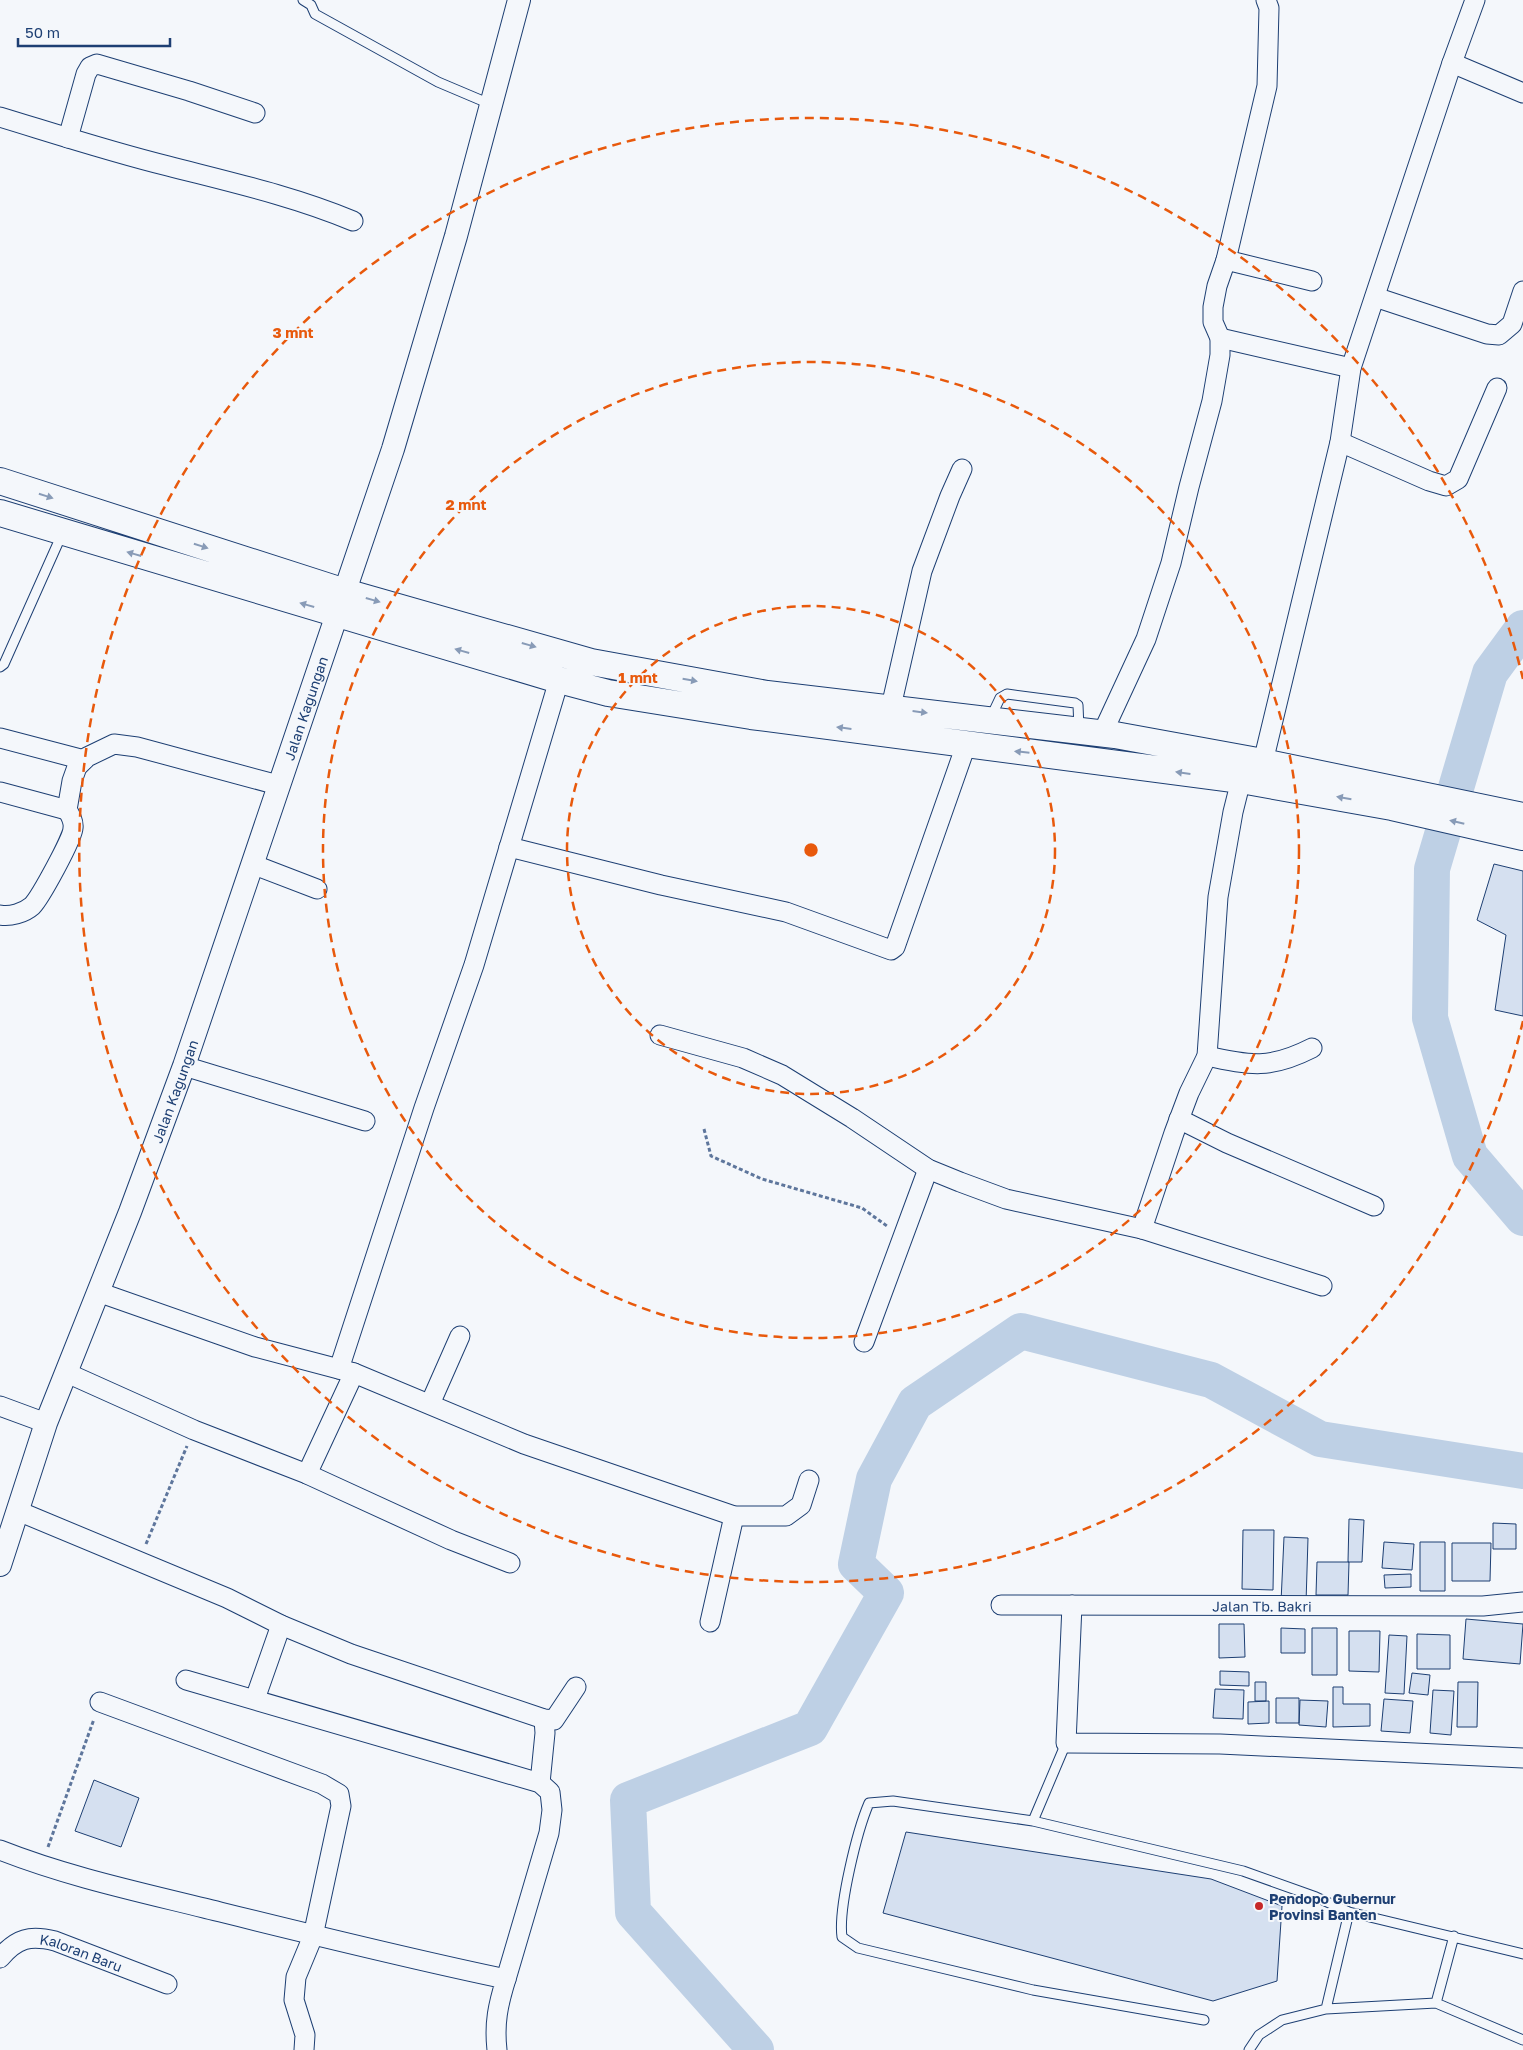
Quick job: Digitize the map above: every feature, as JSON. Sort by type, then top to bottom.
[{"type":"main road","points":[[0,481],[560,680],[608,693],[751,716],[966,745],[1396,799]]},
{"type":"main road","points":[[0,513],[63,533],[342,603],[590,662],[768,694],[1091,733],[1263,762],[1396,799],[1515,824]]},
{"type":"street","name":"Jalan Kagungan","points":[[0,1565],[46,1423],[130,1212],[184,1066],[278,785],[342,603],[407,402],[456,236],[519,0]]},
{"type":"street","points":[[1091,733],[1146,639],[1171,563],[1212,401],[1220,355],[1220,338],[1213,322],[1213,307],[1267,86],[1269,8],[1266,0]]},
{"type":"street","points":[[1263,762],[1340,442],[1351,368],[1473,0]]},
{"type":"street","points":[[1452,63],[1523,93]]},
{"type":"street","points":[[68,138],[86,74],[90,68],[97,64],[255,113]]},
{"type":"street","points":[[0,117],[166,166],[264,190],[325,209],[353,221]]},
{"type":"street","points":[[1226,260],[1312,281]]},
{"type":"street","points":[[1375,297],[1487,334],[1499,335],[1512,324],[1523,291]]},
{"type":"street","points":[[1220,338],[1351,368]]},
{"type":"street","points":[[1340,442],[1429,482],[1446,486],[1458,479],[1497,388]]},
{"type":"street","points":[[886,734],[890,708],[922,571],[962,469]]},
{"type":"street","points":[[307,1474],[347,1371],[424,1108],[474,965],[560,680]]},
{"type":"street","points":[[0,738],[84,760]]},
{"type":"street","points":[[67,810],[72,781],[77,767],[98,750],[114,744],[137,747],[278,785]]},
{"type":"street","points":[[509,846],[662,885],[786,912],[891,950],[896,947],[966,745]]},
{"type":"street","points":[[1142,1230],[1179,1119],[1207,1056],[1218,897],[1233,812],[1241,780]]},
{"type":"street","points":[[0,792],[67,810],[74,827],[69,842],[33,906],[21,913],[7,917],[0,915]]},
{"type":"street","points":[[252,864],[317,889]]},
{"type":"street","points":[[660,1035],[743,1058],[782,1075],[852,1118],[928,1169],[1006,1199],[1142,1230],[1322,1286]]},
{"type":"street","points":[[1207,1056],[1244,1064],[1273,1063],[1293,1057],[1312,1048]]},
{"type":"street","points":[[184,1066],[365,1122]]},
{"type":"street","points":[[1179,1119],[1227,1143],[1374,1206]]},
{"type":"street","points":[[864,1342],[928,1169]]},
{"type":"street","points":[[98,1292],[255,1347],[347,1371],[524,1444],[734,1516],[786,1516],[801,1505],[809,1480]]},
{"type":"street","points":[[430,1404],[460,1336]]},
{"type":"street","points":[[67,1373],[194,1430],[307,1474],[451,1540],[510,1564]]},
{"type":"street","points":[[0,1406],[46,1423]]},
{"type":"street","points":[[18,1511],[227,1598],[281,1625],[351,1654],[544,1719],[554,1720],[576,1687]]},
{"type":"street","points":[[710,1622],[734,1516]]},
{"type":"street","name":"Jalan Tb. Bakri","points":[[1001,1605],[1483,1606],[1523,1602]]},
{"type":"street","points":[[1072,1605],[1066,1743],[1220,1744],[1523,1758]]},
{"type":"street","points":[[255,1699],[281,1625]]},
{"type":"street","points":[[186,1680],[540,1783],[550,1792],[552,1810],[549,1833],[497,2011],[495,2032],[497,2050]]},
{"type":"street","points":[[100,1702],[322,1784],[339,1794],[341,1806],[313,1936],[296,1978],[294,2000],[305,2036],[304,2050]]},
{"type":"street","points":[[540,1783],[545,1733],[544,1719]]},
{"type":"street","points":[[0,1850],[41,1866],[313,1936],[506,1979]]},
{"type":"street","name":"Kaloran Baru","points":[[0,1958],[10,1946],[23,1939],[38,1937],[55,1941],[167,1984]]},
{"type":"lane","points":[[304,0],[311,5],[315,14],[438,82],[490,105]]},
{"type":"lane","points":[[0,667],[4,664],[63,533]]},
{"type":"lane","points":[[1033,1820],[1066,1743]]},
{"type":"lane","points":[[1204,2020],[1033,1990],[858,1948],[842,1937],[840,1925],[851,1866],[864,1815],[870,1803],[894,1801],[1033,1820],[1243,1871],[1349,1912],[1523,1954]]},
{"type":"lane","points":[[1326,2010],[1349,1912]]},
{"type":"lane","points":[[1436,2003],[1454,1936]]},
{"type":"lane","points":[[1249,2050],[1259,2035],[1282,2020],[1326,2010],[1436,2003],[1523,2040]]},
{"type":"path","points":[[704,1129],[711,1156],[762,1178],[862,1208],[902,1236]]},
{"type":"path","points":[[139,1561],[194,1430]]},
{"type":"path","points":[[41,1866],[100,1702]]},
{"type":"building","points":[[1494,864],[1523,871],[1523,1016],[1495,1010],[1506,935],[1477,920]]},
{"type":"building","points":[[1349,1519],[1364,1520],[1362,1562],[1348,1562]]},
{"type":"building","points":[[1493,1523],[1516,1524],[1516,1549],[1493,1549]]},
{"type":"building","points":[[1243,1530],[1274,1530],[1273,1590],[1242,1589]]},
{"type":"building","points":[[1284,1537],[1308,1538],[1306,1603],[1281,1602]]},
{"type":"building","points":[[1384,1542],[1414,1544],[1412,1570],[1382,1568]]},
{"type":"building","points":[[1420,1542],[1445,1542],[1445,1591],[1420,1591]]},
{"type":"building","points":[[1452,1543],[1491,1543],[1490,1581],[1452,1581]]},
{"type":"building","points":[[1317,1562],[1349,1562],[1348,1595],[1316,1595]]},
{"type":"building","points":[[1411,1574],[1411,1587],[1385,1588],[1384,1575]]},
{"type":"building","points":[[1466,1619],[1523,1624],[1520,1664],[1463,1659]]},
{"type":"building","points":[[1219,1624],[1244,1624],[1245,1657],[1219,1658]]},
{"type":"building","points":[[1281,1628],[1305,1629],[1305,1653],[1281,1653]]},
{"type":"building","points":[[1312,1628],[1337,1628],[1337,1675],[1312,1675]]},
{"type":"building","points":[[1349,1631],[1380,1631],[1379,1672],[1349,1671]]},
{"type":"building","points":[[1417,1634],[1450,1635],[1450,1669],[1417,1669]]},
{"type":"building","points":[[1389,1635],[1407,1636],[1404,1694],[1385,1693]]},
{"type":"building","points":[[1220,1671],[1249,1672],[1249,1686],[1220,1685]]},
{"type":"building","points":[[1412,1673],[1430,1675],[1428,1695],[1409,1693]]},
{"type":"building","points":[[1255,1682],[1266,1682],[1266,1701],[1255,1701]]},
{"type":"building","points":[[1458,1682],[1478,1682],[1477,1727],[1457,1727]]},
{"type":"building","points":[[1333,1687],[1343,1687],[1343,1704],[1370,1704],[1370,1726],[1333,1727]]},
{"type":"building","points":[[1215,1689],[1244,1690],[1243,1719],[1213,1718]]},
{"type":"building","points":[[1433,1690],[1454,1691],[1451,1735],[1430,1733]]},
{"type":"building","points":[[1276,1698],[1299,1698],[1299,1723],[1276,1723]]},
{"type":"building","points":[[1384,1699],[1413,1701],[1410,1733],[1381,1731]]},
{"type":"building","points":[[1300,1700],[1328,1701],[1326,1727],[1299,1725]]},
{"type":"building","points":[[1269,1701],[1269,1723],[1248,1724],[1248,1702]]},
{"type":"building","points":[[94,1780],[139,1798],[121,1847],[75,1831]]},
{"type":"building","points":[[906,1832],[1211,1879],[1282,1906],[1277,1981],[1213,2001],[883,1913]]},
{"type":"waterway","points":[[1523,628],[1490,673],[1432,869],[1430,1018],[1470,1156],[1523,1218]]},
{"type":"waterway","points":[[756,2050],[633,1912],[628,1800],[810,1728],[886,1593],[856,1564],[874,1479],[915,1403],[1021,1331],[1211,1380],[1320,1439],[1523,1471]]},
{"type":"place","name":"Pendopo Gubernur Provinsi Banten","points":[[1259,1906]]}]
